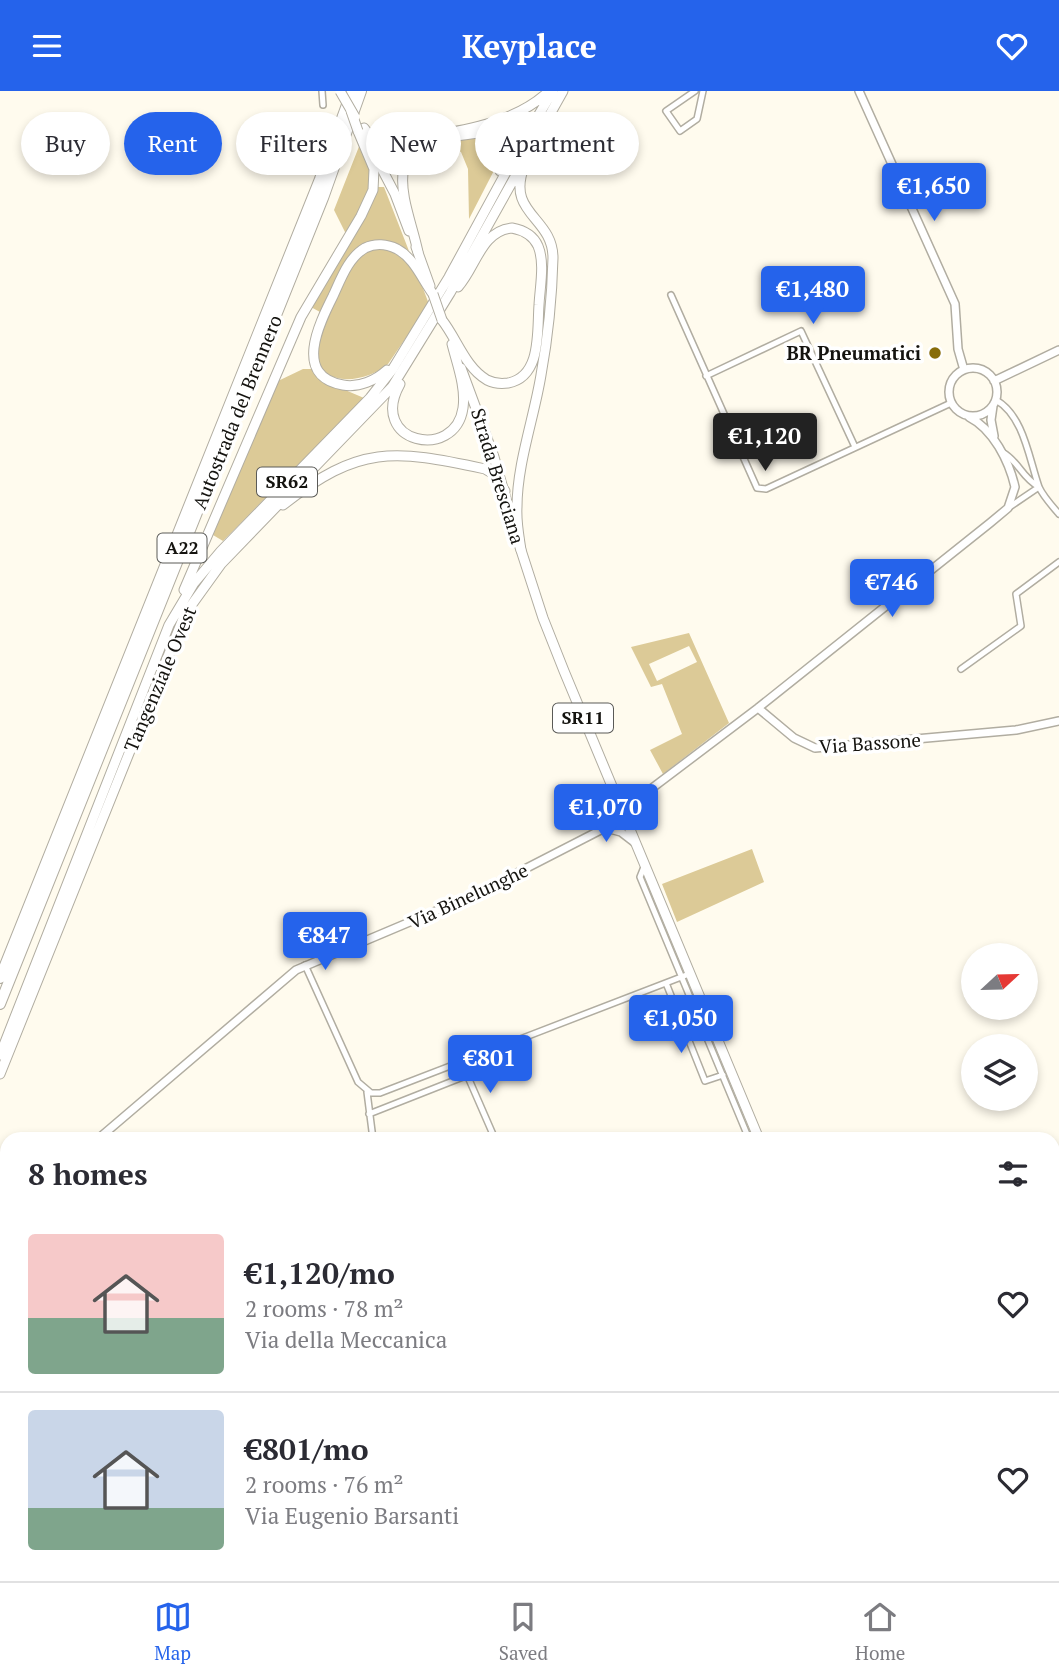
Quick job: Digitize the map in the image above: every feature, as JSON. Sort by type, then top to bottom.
[{"type":"highway","name":"Autostrada del Brennero","points":[[0,978],[320,179],[352,91]]},
{"type":"highway","name":"Autostrada del Brennero","points":[[0,1004],[323,198],[361,91]]},
{"type":"main road","points":[[340,91],[395,194],[418,252]]},
{"type":"main road","points":[[361,129],[374,141],[386,144],[497,121],[529,106],[551,91]]},
{"type":"main road","name":"Tangenziale Ovest","points":[[0,1055],[169,625],[194,583],[221,551],[370,398],[392,370],[449,277],[551,91]]},
{"type":"main road","name":"Tangenziale Ovest","points":[[0,1074],[185,614],[221,564],[264,517],[376,406],[446,301],[563,91]]},
{"type":"main road","points":[[521,550],[517,501],[544,356],[553,255],[548,236],[521,202],[519,185],[523,169],[552,109]]},
{"type":"main road","points":[[169,625],[301,317],[361,216],[373,190],[374,169],[361,129]]},
{"type":"main road","points":[[426,281],[401,183],[408,158],[430,141],[480,133],[497,135],[505,144],[505,159],[449,277]]},
{"type":"main road","points":[[430,308],[389,368],[377,378],[359,385],[345,386],[328,379],[318,368],[313,350],[317,329],[344,272],[360,252],[375,245],[394,248],[408,257],[426,281],[455,344],[473,368],[496,383],[510,382],[527,372],[535,349],[541,271],[536,242],[517,229],[497,232],[485,244],[464,280],[446,301]]},
{"type":"main road","points":[[423,339],[392,403],[396,424],[407,435],[421,440],[445,435],[456,427],[462,415],[463,389],[455,344]]},
{"type":"main road","name":"Strada Bresciana","points":[[455,344],[505,491],[543,618],[645,867],[649,888],[752,1132]]},
{"type":"main road","points":[[264,517],[327,473],[355,460],[384,455],[485,469],[492,473],[505,491]]},
{"type":"street","points":[[322,91],[323,105]]},
{"type":"street","points":[[695,91],[666,111],[680,131],[697,119],[703,91]]},
{"type":"street","points":[[859,91],[955,304],[958,349],[964,370]]},
{"type":"street","points":[[671,295],[757,488],[766,489],[951,403]]},
{"type":"street","points":[[706,376],[801,331],[855,447]]},
{"type":"street","points":[[994,381],[1059,349]]},
{"type":"street","points":[[995,440],[991,420],[995,403],[994,381],[981,369],[964,370],[950,384],[951,403],[961,414],[985,427],[995,440],[1015,487],[1008,508]]},
{"type":"street","points":[[969,417],[978,417],[995,403]]},
{"type":"street","points":[[995,403],[1008,407],[1034,463],[1039,487]]},
{"type":"street","points":[[1000,450],[1016,462],[1023,476],[1039,487],[1059,514]]},
{"type":"street","points":[[624,818],[639,798],[758,708],[1008,508],[1039,487]]},
{"type":"street","points":[[961,669],[1021,626],[1016,594],[1059,562]]},
{"type":"street","name":"Via Bassone","points":[[758,708],[794,738],[815,748],[1016,730],[1059,721]]},
{"type":"street","points":[[612,789],[639,798]]},
{"type":"street","name":"Via Binelunghe","points":[[106,1132],[296,970],[476,894],[624,818]]},
{"type":"street","points":[[606,828],[621,832],[634,842]]},
{"type":"street","points":[[305,965],[358,1082],[366,1092],[372,1132]]},
{"type":"street","points":[[366,1092],[380,1093],[686,976]]},
{"type":"street","name":"Strada Bresciana","points":[[686,976],[723,1075],[752,1132]]},
{"type":"street","points":[[666,983],[705,1081],[723,1075]]},
{"type":"street","points":[[461,1061],[492,1132]]},
{"type":"street","points":[[369,1114],[468,1075]]},
{"type":"shaded area","points":[[475,136],[475,175],[492,175],[469,219],[468,169],[461,152],[461,139]]},
{"type":"shaded area","points":[[360,144],[366,160],[366,175],[372,176],[366,203],[346,234],[334,210],[348,175],[352,175],[352,164]]},
{"type":"shaded area","points":[[378,187],[384,187],[409,251],[391,243],[376,242],[363,247],[344,268],[320,312],[309,306],[368,212]]},
{"type":"shaded area","points":[[379,247],[399,255],[406,261],[417,275],[429,304],[388,364],[356,378],[334,377],[325,372],[319,363],[316,350],[321,329],[339,286],[353,263],[363,253]]},
{"type":"shaded area","points":[[303,369],[313,369],[324,381],[364,398],[223,541],[213,535],[278,381]]},
{"type":"shaded area","points":[[689,633],[729,723],[663,774],[650,750],[682,734],[662,684],[651,687],[631,647]],"holes":[[[689,646],[697,662],[657,681],[649,664]]]},
{"type":"shaded area","points":[[752,849],[764,882],[677,922],[662,884]]},
{"type":"place","name":"BR Pneumatici","points":[[935,353]]}]
